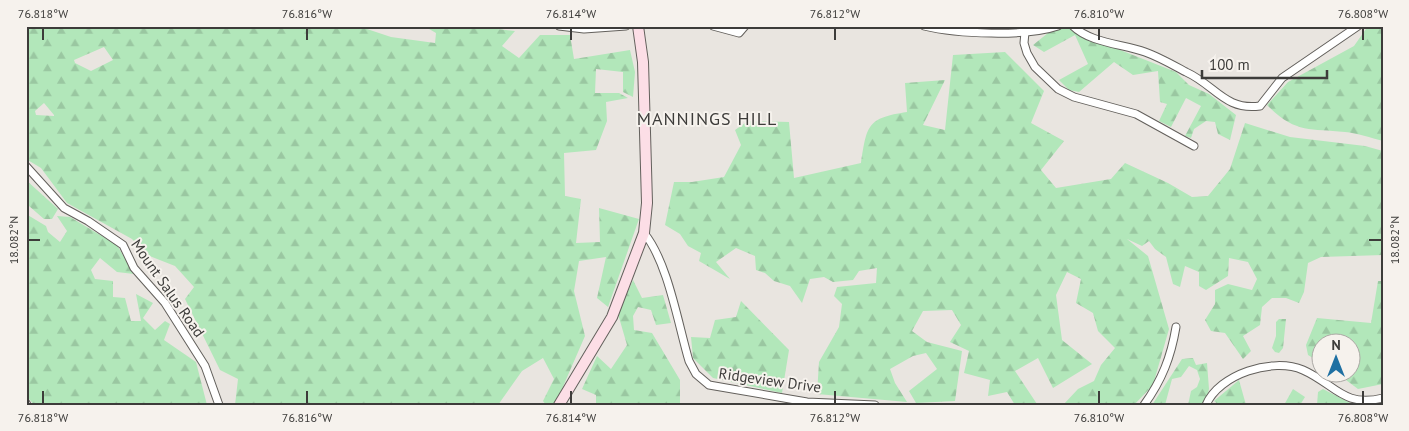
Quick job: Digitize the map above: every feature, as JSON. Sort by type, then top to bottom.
[{"type":"main road","points":[[559,405],[612,317],[644,233],[648,203],[643,62],[638,26]]},
{"type":"street","points":[[560,26],[584,29],[626,26]]},
{"type":"street","points":[[713,26],[739,33],[745,26]]},
{"type":"street","points":[[924,26],[1025,32],[1058,26]]},
{"type":"street","points":[[1073,26],[1089,35],[1147,52],[1195,76],[1236,106],[1246,108],[1260,106],[1282,78],[1358,26]]},
{"type":"street","points":[[1025,32],[1027,53],[1035,66],[1058,89],[1074,98],[1136,114],[1194,146]]},
{"type":"street","name":"Mount Salus Road","points":[[26,166],[64,208],[88,221],[123,246],[134,268],[165,303],[205,366],[219,405]]},
{"type":"street","name":"Ridgeview Drive","points":[[644,233],[660,260],[689,361],[696,374],[709,386],[807,402],[875,405]]},
{"type":"street","points":[[1144,405],[1158,386],[1171,356],[1176,326]]},
{"type":"street","points":[[1206,405],[1214,390],[1231,377],[1247,371],[1283,366],[1302,370],[1348,398],[1367,401],[1383,398]]},
{"type":"green space","points":[[26,26],[358,26],[391,37],[435,43],[436,33],[424,26],[472,26],[515,31],[502,46],[519,58],[540,35],[570,35],[574,59],[630,50],[635,72],[633,97],[623,92],[623,72],[596,69],[595,93],[619,93],[628,98],[606,102],[607,121],[596,150],[564,153],[565,196],[581,199],[576,243],[600,242],[599,208],[639,219],[608,307],[597,298],[606,257],[579,261],[574,291],[585,336],[555,405],[546,405],[543,401],[554,379],[543,358],[522,371],[498,405],[235,405],[238,379],[220,370],[185,299],[194,287],[175,266],[147,255],[132,239],[67,203],[41,168],[26,159]],"holes":[[[104,47],[113,60],[91,71],[75,63],[74,60]],[[44,103],[54,115],[54,116],[36,115],[35,111]]]},
{"type":"green space","points":[[1068,26],[1072,31],[1176,72],[1189,85],[1209,94],[1236,115],[1230,140],[1218,134],[1215,122],[1206,121],[1194,129],[1191,138],[1185,136],[1201,106],[1186,98],[1171,127],[1159,121],[1167,104],[1160,102],[1158,71],[1133,75],[1114,62],[1079,92],[1069,90],[1059,80],[1088,64],[1075,35],[1044,52],[1033,45],[1048,33]]},
{"type":"green space","points":[[1368,26],[1383,26],[1383,141],[1359,134],[1303,128],[1286,121],[1267,105],[1288,82],[1354,46]]},
{"type":"green space","points":[[1005,52],[1044,91],[1031,123],[1064,141],[1041,170],[1056,188],[1111,179],[1125,163],[1168,183],[1192,197],[1208,196],[1230,169],[1245,123],[1290,137],[1365,146],[1383,151],[1383,255],[1321,257],[1308,263],[1304,292],[1299,303],[1286,298],[1272,298],[1262,307],[1260,325],[1243,336],[1251,351],[1243,359],[1225,333],[1211,331],[1205,320],[1215,304],[1215,290],[1228,284],[1252,290],[1257,279],[1248,262],[1229,258],[1228,276],[1206,290],[1199,286],[1199,272],[1185,266],[1180,287],[1173,284],[1166,257],[1155,249],[1149,241],[1142,246],[1127,239],[1148,256],[1169,329],[1153,385],[1134,405],[1063,405],[1078,389],[1094,381],[1101,365],[1115,348],[1098,331],[1093,313],[1076,303],[1081,279],[1067,272],[1056,295],[1062,340],[1092,364],[1053,388],[1038,358],[1015,371],[1037,404],[1015,405],[1007,392],[988,396],[990,380],[964,373],[969,351],[950,342],[961,325],[952,310],[923,311],[912,331],[927,342],[962,351],[955,401],[916,403],[909,391],[937,369],[926,353],[913,356],[890,369],[895,383],[907,402],[817,394],[819,362],[839,327],[842,304],[834,296],[837,287],[876,283],[877,268],[859,271],[853,280],[833,282],[824,277],[810,279],[802,303],[790,286],[774,281],[765,273],[756,270],[755,256],[736,248],[716,262],[730,279],[699,261],[701,253],[688,246],[680,234],[665,225],[674,182],[692,182],[724,177],[741,145],[735,130],[748,121],[789,122],[794,178],[861,163],[865,140],[871,126],[884,117],[907,112],[905,83],[945,80],[923,125],[945,130],[953,55]]},
{"type":"green space","points":[[26,180],[58,209],[52,219],[44,219],[29,206],[26,209]]},
{"type":"green space","points":[[26,214],[46,226],[48,232],[60,242],[67,231],[57,216],[70,217],[117,245],[134,274],[117,272],[100,258],[91,270],[95,279],[113,281],[113,297],[125,298],[131,321],[141,321],[136,294],[153,303],[143,318],[155,330],[165,321],[170,324],[164,340],[196,362],[207,405],[34,405],[26,395]]},
{"type":"green space","points":[[633,280],[642,298],[663,295],[671,323],[656,325],[651,310],[638,307],[633,316],[634,330],[652,333],[680,380],[680,405],[596,405],[596,395],[582,389],[597,356],[611,369],[627,345],[618,314]]},
{"type":"green space","points":[[1378,281],[1383,281],[1383,384],[1358,389],[1351,384],[1362,384],[1362,334],[1312,334],[1312,357],[1308,355],[1306,345],[1317,318],[1371,323]]},
{"type":"green space","points":[[741,301],[789,350],[782,393],[713,378],[693,358],[691,337],[710,338],[715,320],[736,317]]},
{"type":"green space","points":[[1279,319],[1286,319],[1283,348],[1279,353],[1275,352],[1272,348],[1276,336],[1276,322]]},
{"type":"green space","points":[[1193,358],[1196,365],[1207,363],[1209,389],[1205,405],[1188,405],[1191,391],[1197,387],[1200,379],[1197,370],[1189,366],[1181,377],[1172,379],[1165,405],[1152,405],[1182,359]]},
{"type":"green space","points":[[1239,380],[1246,405],[1219,405],[1214,401]]},
{"type":"green space","points":[[1293,389],[1305,397],[1300,405],[1284,405]]},
{"type":"green space","points":[[1323,389],[1354,405],[1317,405],[1318,392]]},
{"type":"district","name":"MANNINGS HILL","points":[[707,118]]}]
